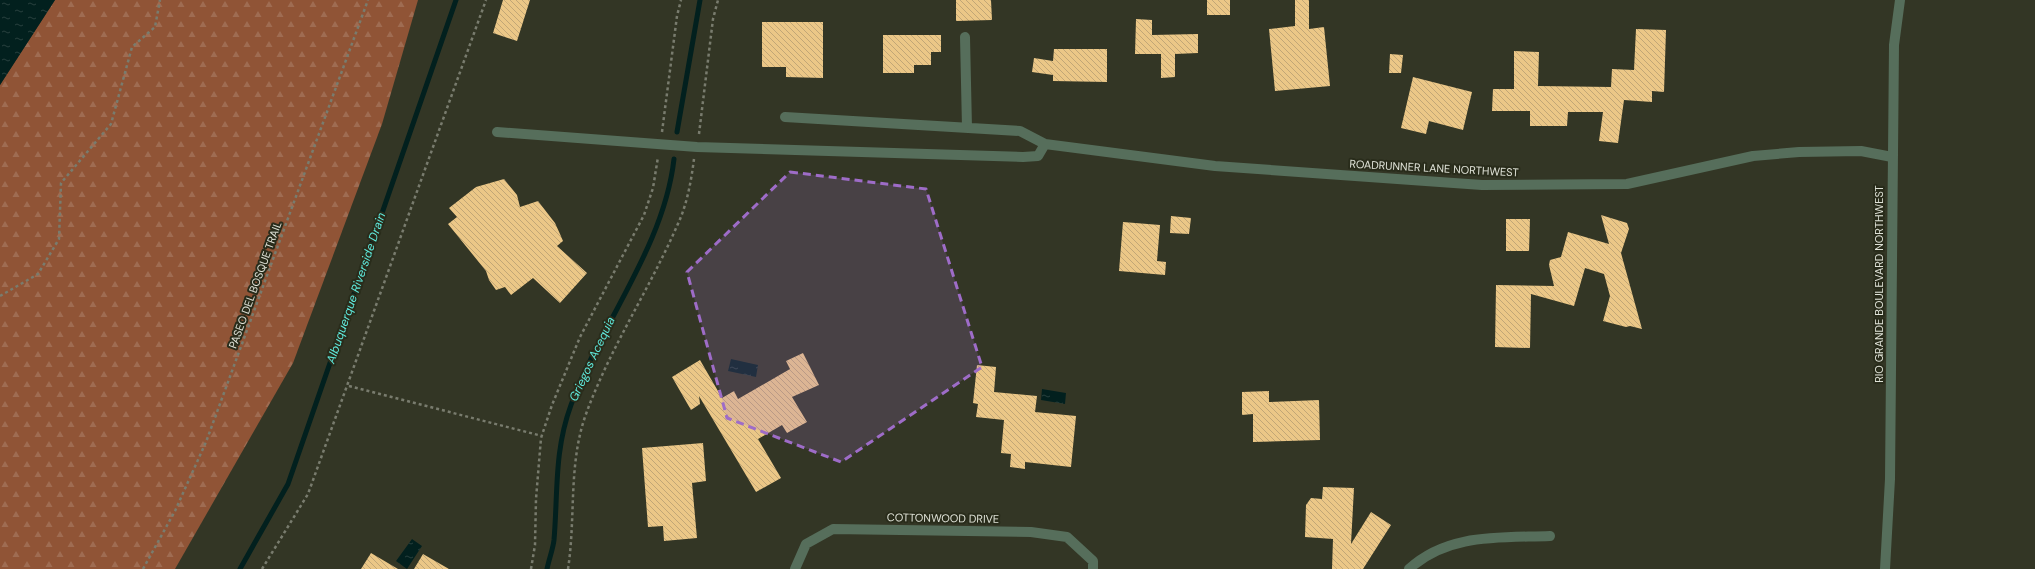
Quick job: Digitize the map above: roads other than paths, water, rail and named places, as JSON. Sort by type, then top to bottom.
[{"type":"street","name":"RIO GRANDE BOULEVARD NORTHWEST","points":[[1885,569],[1890,479],[1894,45],[1900,0]]},
{"type":"street","points":[[965,38],[967,128]]},
{"type":"street","points":[[497,132],[696,147],[1023,157],[1038,156],[1045,144],[1020,131],[785,117]]},
{"type":"street","name":"ROADRUNNER LANE NORTHWEST","points":[[1045,144],[1215,166],[1482,185],[1627,184],[1753,156],[1792,153],[1861,151],[1892,157]]},
{"type":"street","name":"COTTONWOOD DRIVE","points":[[795,569],[806,544],[833,529],[1031,532],[1067,537],[1093,561],[1093,569]]},
{"type":"street","points":[[1409,569],[1429,554],[1442,547],[1459,542],[1478,538],[1550,536]]},
{"type":"water","points":[[0,0],[55,0],[0,85]]},
{"type":"water","points":[[731,359],[758,365],[756,377],[728,371]]},
{"type":"water","points":[[1042,389],[1066,393],[1065,404],[1041,400]]},
{"type":"water","points":[[412,539],[422,546],[407,569],[396,561]]},
{"type":"waterway","name":"Albuquerque Riverside Drain","points":[[240,569],[288,484],[456,0]]},
{"type":"waterway","name":"Griegos Acequia","points":[[677,132],[700,0]]},
{"type":"waterway","name":"Griegos Acequia","points":[[547,569],[554,540],[559,456],[571,405],[598,344],[645,254],[658,223],[668,191],[674,159]]}]
